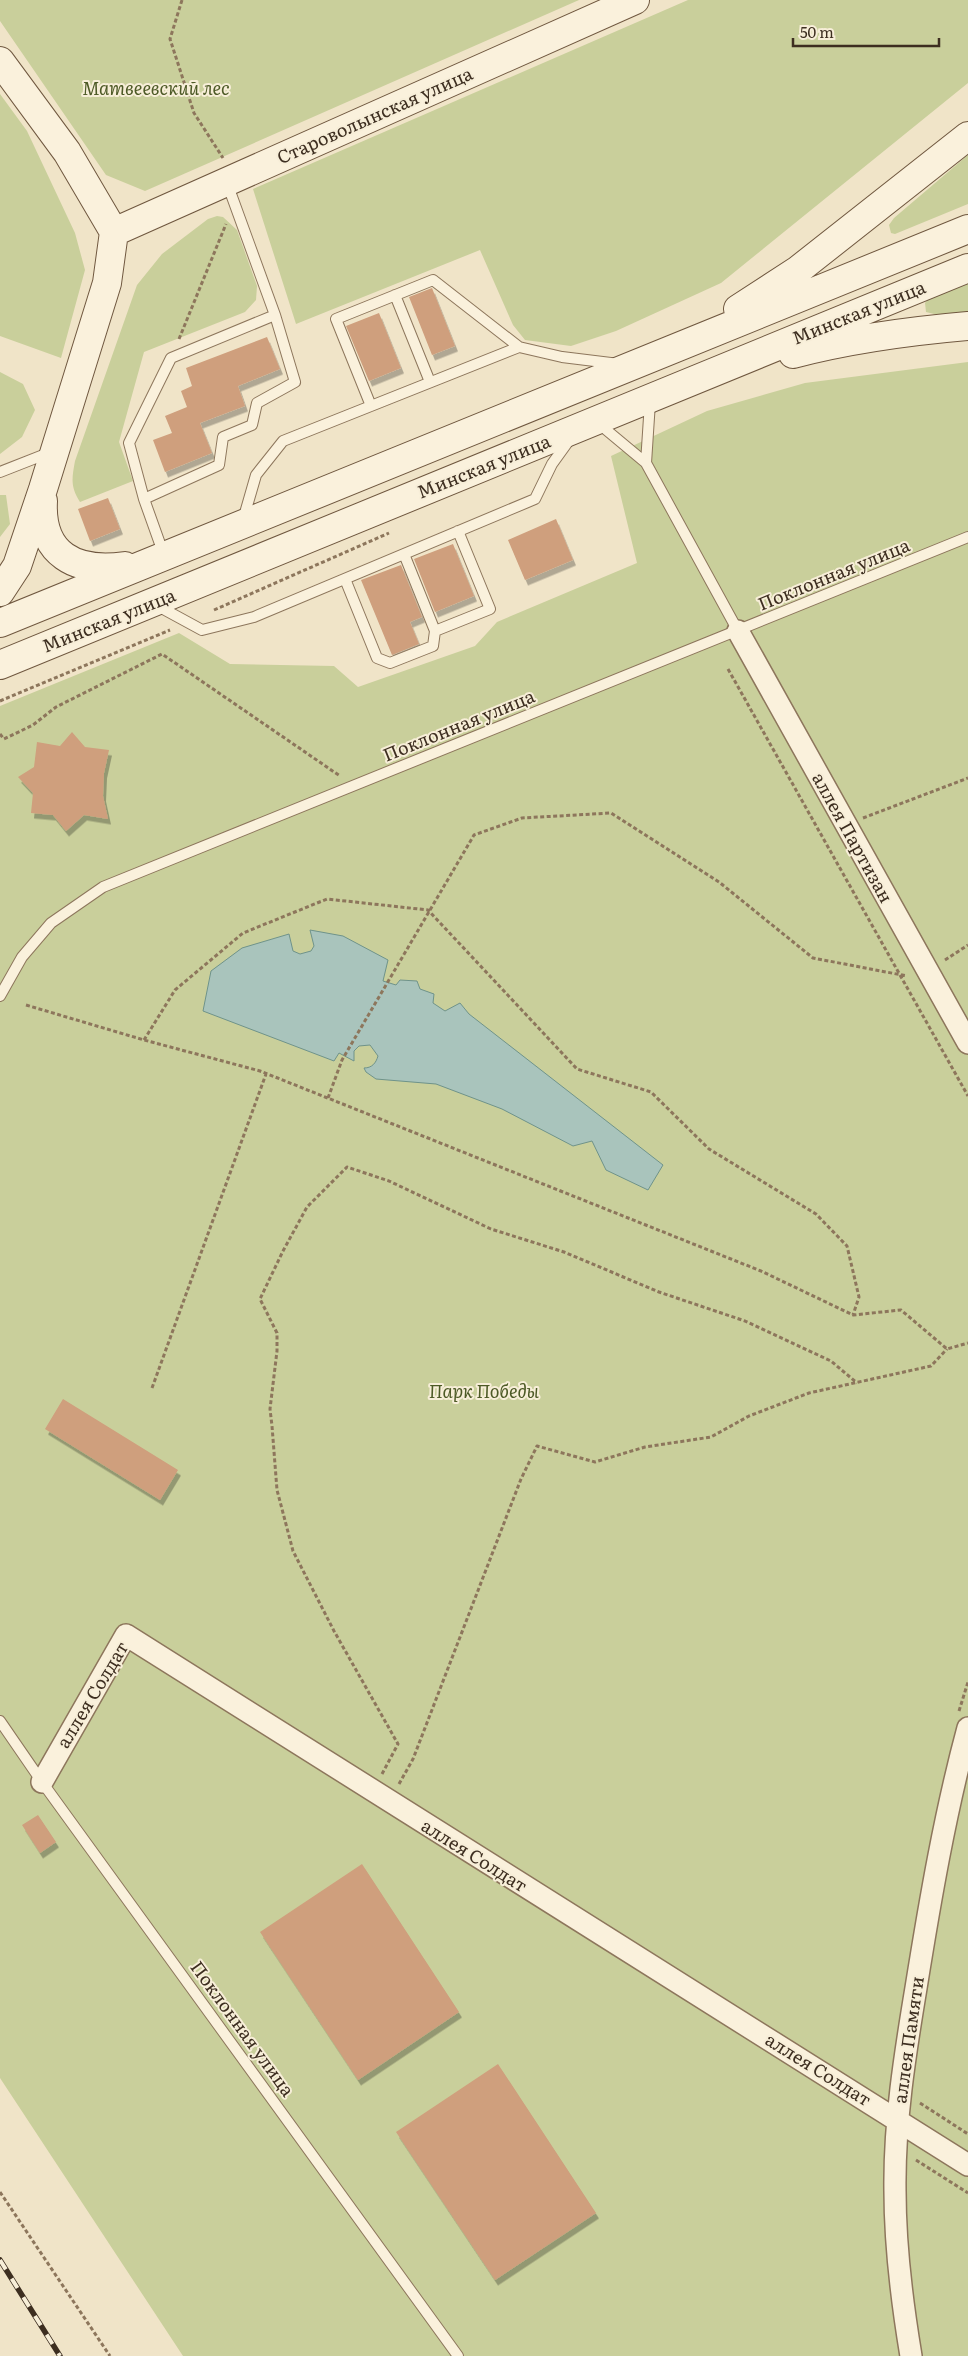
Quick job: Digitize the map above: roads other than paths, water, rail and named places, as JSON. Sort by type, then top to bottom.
[{"type":"main road","name":"Староволынская улица","points":[[114,232],[232,188],[635,0]]},
{"type":"main road","points":[[0,61],[67,152],[114,232],[107,283],[43,489],[17,566],[0,592]]},
{"type":"main road","points":[[684,344],[798,270],[968,136]]},
{"type":"main road","name":"Минская улица","points":[[0,623],[968,229]]},
{"type":"main road","name":"Минская улица","points":[[0,666],[968,268]]},
{"type":"main road","points":[[702,377],[822,347],[928,330],[968,326]]},
{"type":"main road","points":[[43,489],[42,519],[48,539],[56,550],[72,562],[91,567],[117,568],[155,560]]},
{"type":"street","name":"аллея Партизан","points":[[738,632],[844,825],[968,1043]]},
{"type":"street","name":"аллея Солдат","points":[[42,1782],[126,1635],[968,2165]]},
{"type":"street","name":"аллея Памяти","points":[[911,2356],[903,2310],[895,2190],[898,2120],[926,1922],[955,1776],[968,1728]]},
{"type":"lane","points":[[144,499],[219,465],[222,437],[252,425],[257,402],[295,382],[275,315],[232,188]]},
{"type":"lane","points":[[371,406],[336,319],[433,280],[519,347],[562,357],[631,365]]},
{"type":"lane","points":[[395,295],[430,382]]},
{"type":"lane","points":[[155,560],[144,499],[129,443],[171,358],[275,315]]},
{"type":"lane","points":[[242,524],[256,475],[283,441],[519,347]]},
{"type":"lane","points":[[646,463],[650,398]]},
{"type":"lane","points":[[152,603],[202,630],[254,617],[535,499],[552,464],[587,424],[646,463],[738,632]]},
{"type":"lane","points":[[0,472],[55,451]]},
{"type":"lane","points":[[435,631],[490,609],[458,531]]},
{"type":"lane","name":"Поклонная улица","points":[[0,996],[22,957],[51,923],[103,887],[738,632],[968,537]]},
{"type":"lane","points":[[345,579],[378,658],[390,663],[433,646],[435,631],[404,554]]},
{"type":"lane","name":"Поклонная улица","points":[[0,1721],[42,1782],[458,2356]]},
{"type":"water","points":[[310,930],[343,936],[388,960],[383,981],[396,985],[400,980],[417,981],[420,989],[434,994],[433,1003],[445,1011],[460,1003],[469,1014],[663,1165],[648,1190],[606,1170],[592,1141],[573,1146],[502,1109],[436,1084],[376,1079],[366,1072],[364,1068],[373,1065],[378,1056],[370,1045],[359,1046],[354,1051],[354,1061],[339,1053],[334,1061],[203,1011],[211,971],[242,948],[289,934],[293,951],[300,954],[311,951],[314,946]]},
{"type":"railway","points":[[0,2260],[60,2356]]},
{"type":"park label","name":"Матвеевский лес","points":[[156,89]]},
{"type":"park label","name":"Парк Победы","points":[[484,1392]]}]
